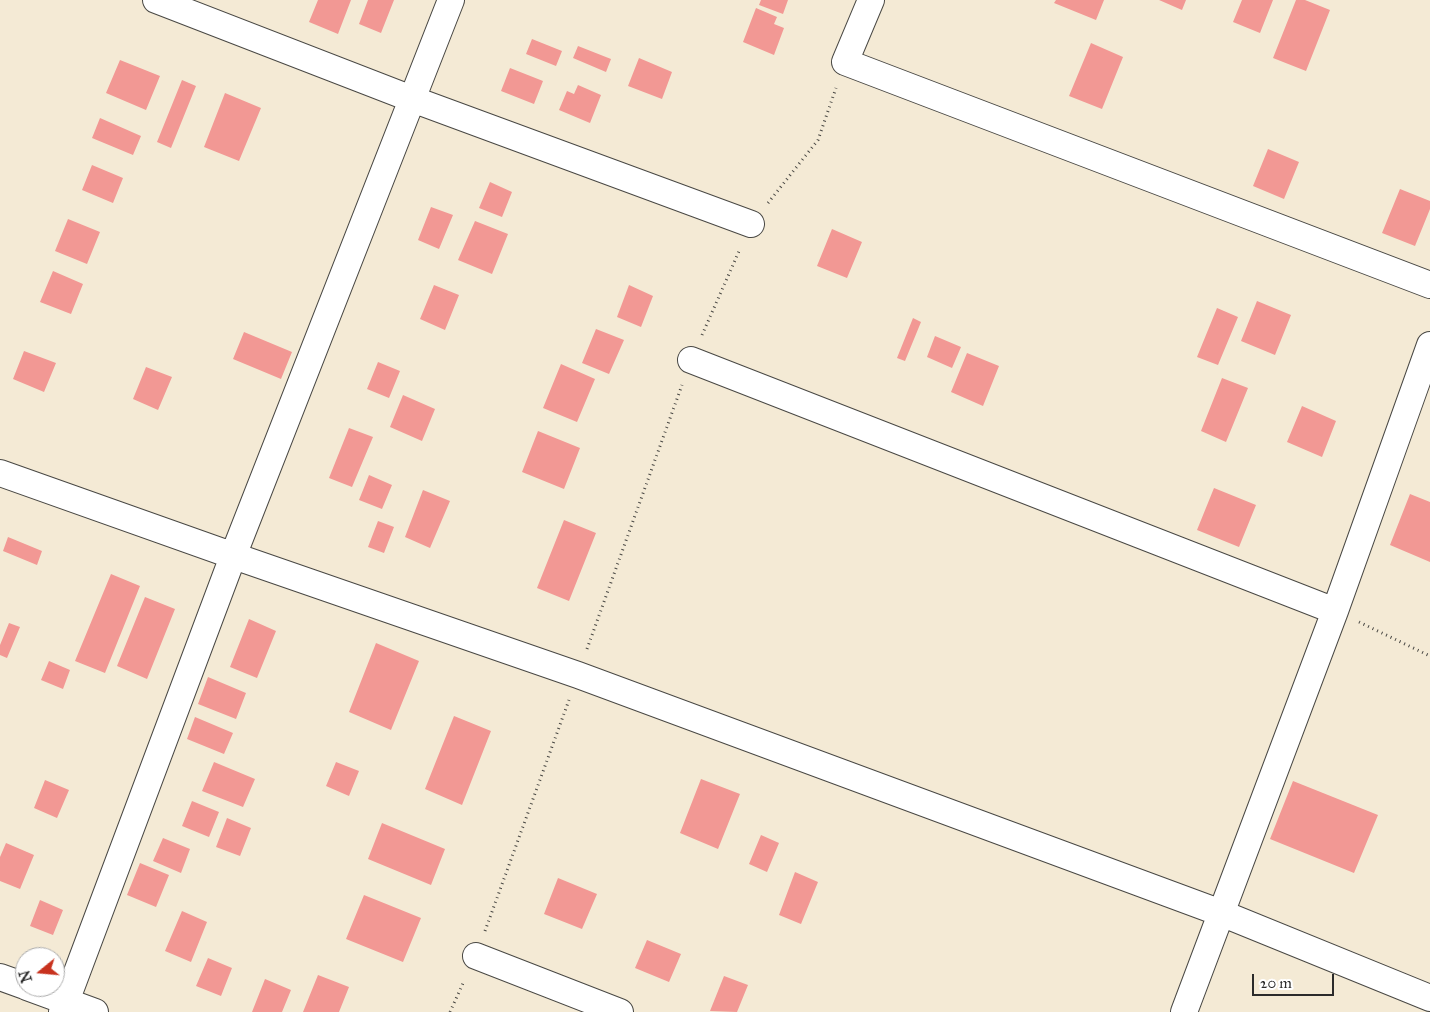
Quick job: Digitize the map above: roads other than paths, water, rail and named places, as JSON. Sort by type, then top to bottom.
[{"type":"street","points":[[156,0],[412,99],[751,224]]},
{"type":"street","points":[[64,1007],[234,556],[451,0]]},
{"type":"street","points":[[871,0],[845,62],[1430,284]]},
{"type":"street","points":[[1184,1012],[1336,611],[1430,345]]},
{"type":"street","points":[[691,360],[1336,611]]},
{"type":"street","points":[[0,473],[578,675],[1221,913],[1430,998]]},
{"type":"street","points":[[476,956],[620,1012]]},
{"type":"street","points":[[0,977],[15,983]]},
{"type":"street","points":[[45,997],[64,1007],[95,1012]]}]
